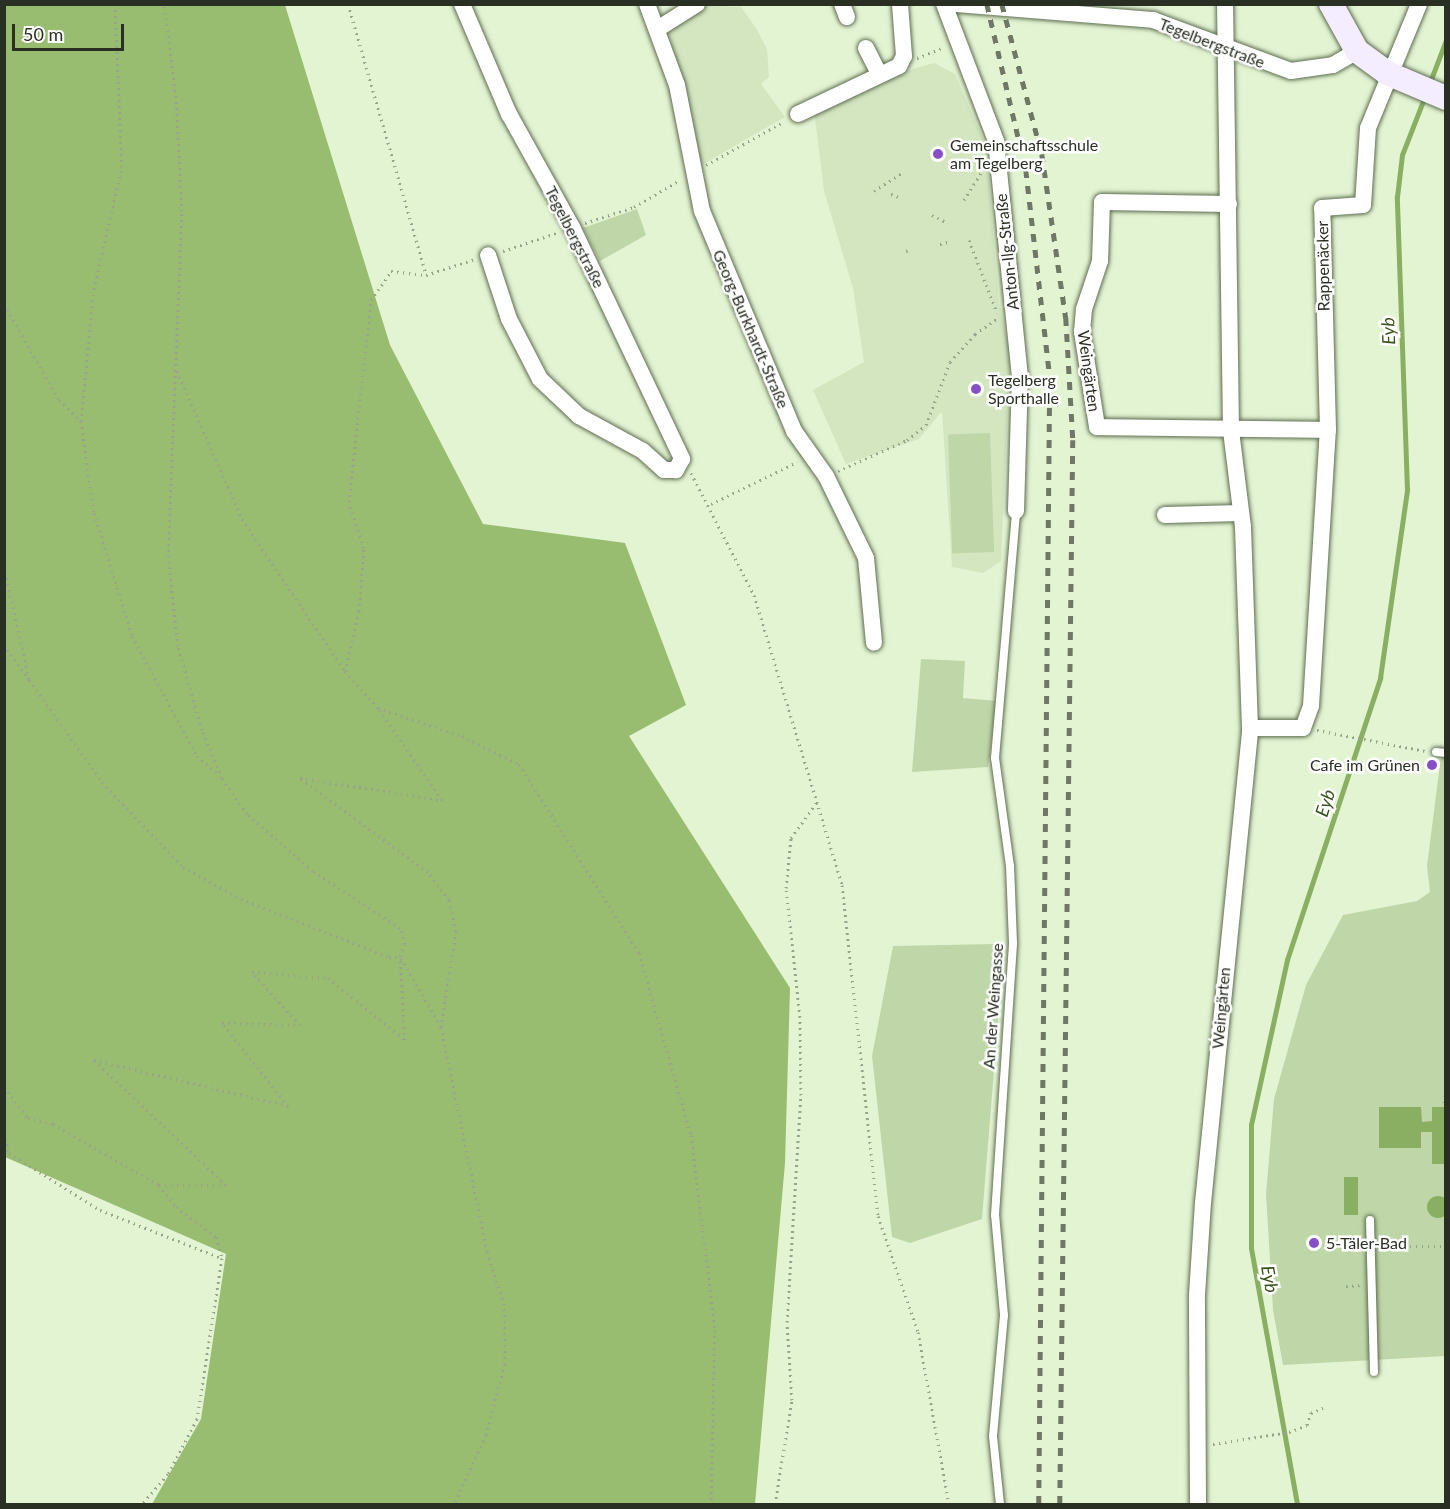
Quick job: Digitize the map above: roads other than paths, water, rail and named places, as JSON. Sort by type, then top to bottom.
[{"type":"main road","points":[[1330,4],[1357,51],[1387,73],[1446,98]]},
{"type":"street","name":"Tegelbergstraße","points":[[462,4],[509,114],[572,227],[679,465],[664,470],[643,450],[579,416],[540,379],[509,319],[489,250]]},
{"type":"street","name":"Georg-Burkhardt-Straße","points":[[647,4],[659,28],[702,212],[794,431],[826,476],[866,558],[874,643]]},
{"type":"street","points":[[659,28],[697,4]]},
{"type":"street","points":[[798,114],[878,72],[899,66],[904,37],[900,4]]},
{"type":"street","name":"Anton-Ilg-Straße","points":[[944,4],[956,43],[986,105],[998,157],[1007,318],[1020,376],[1016,511]]},
{"type":"street","name":"Tegelbergstraße","points":[[955,4],[1058,8],[1153,20],[1291,71],[1333,65],[1357,51]]},
{"type":"street","name":"Weingärten","points":[[1198,1504],[1196,1447],[1203,1203],[1250,728],[1242,513],[1232,430],[1227,46],[1224,4]]},
{"type":"street","points":[[1387,73],[1419,4]]},
{"type":"street","points":[[866,48],[878,72]]},
{"type":"street","name":"Rappenäcker","points":[[1250,728],[1303,728],[1311,706],[1328,429],[1322,208],[1363,205],[1363,154],[1387,73]]},
{"type":"street","name":"Weingärten","points":[[1229,204],[1102,202],[1100,261],[1084,309],[1082,332],[1097,427],[1232,430]]},
{"type":"street","points":[[1232,430],[1328,429]]},
{"type":"street","points":[[1165,515],[1242,513]]},
{"type":"lane","name":"An der Weingasse","points":[[1000,1504],[993,1436],[1004,1315],[995,1215],[1013,944],[1010,866],[995,758],[1016,511]]},
{"type":"lane","points":[[1370,1220],[1369,1285],[1374,1371]]},
{"type":"waterway","name":"Eyb","points":[[1430,82],[1446,40]]},
{"type":"waterway","name":"Eyb","points":[[1297,1504],[1251,1248],[1251,1125],[1287,960],[1380,678],[1407,490],[1397,197],[1402,155],[1425,96]]},
{"type":"railway","points":[[987,4],[1026,170],[1050,376],[1039,1504]]},
{"type":"railway","points":[[1002,4],[1042,154],[1066,318],[1073,440],[1060,1504]]},
{"type":"place","name":"Gemeinschaftsschule am Tegelberg","points":[[938,154]]},
{"type":"place","name":"Tegelberg Sporthalle","points":[[976,389]]},
{"type":"place","name":"Cafe im Grünen","points":[[1432,765]]},
{"type":"place","name":"5-Täler-Bad","points":[[1314,1243]]}]
